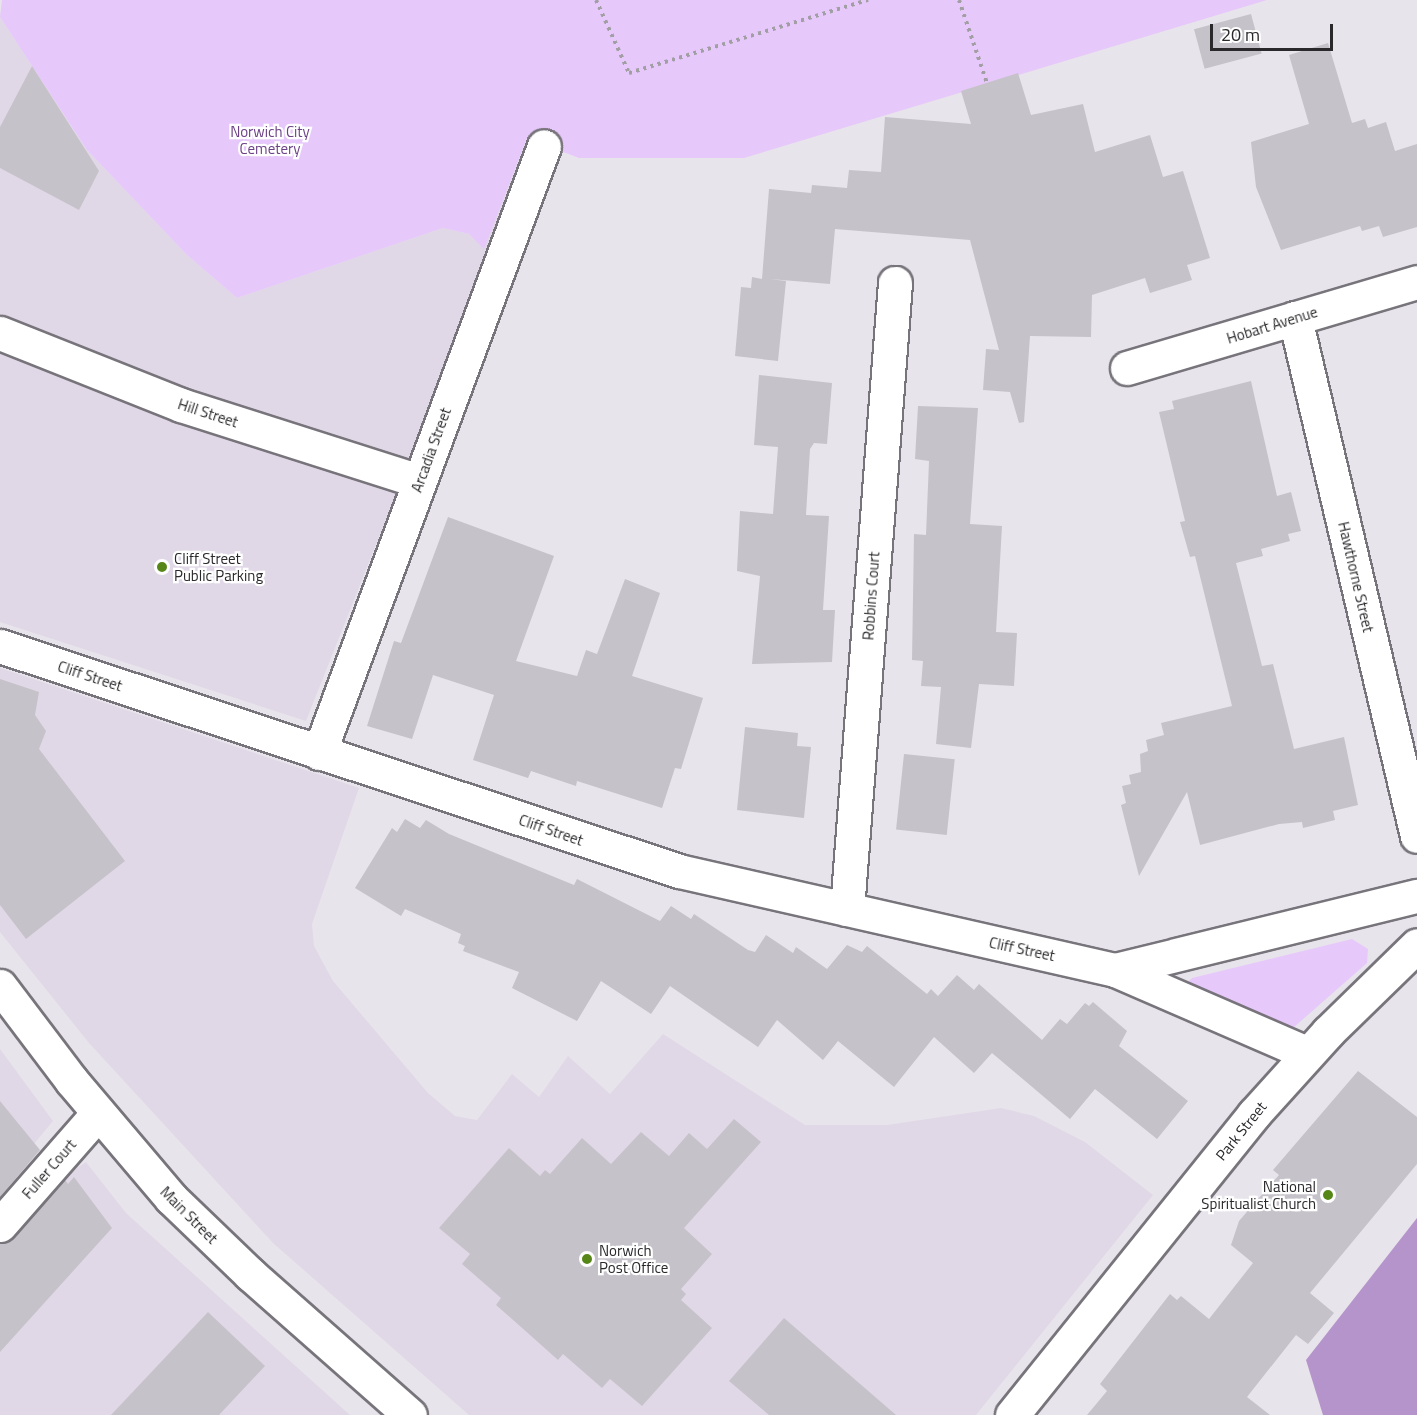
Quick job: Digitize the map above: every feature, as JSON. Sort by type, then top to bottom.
[{"type":"street","name":"Arcadia Street","points":[[319,753],[544,146]]},
{"type":"street","name":"Hobart Avenue","points":[[1127,368],[1417,282]]},
{"type":"street","name":"Robbins Court","points":[[847,909],[895,283]]},
{"type":"street","name":"Hawthorne Street","points":[[1295,318],[1417,836]]},
{"type":"street","name":"Hill Street","points":[[0,333],[181,405],[419,481]]},
{"type":"street","name":"Cliff Street","points":[[0,646],[664,867],[1115,969],[1307,1053]]},
{"type":"street","name":"Cliff Street","points":[[1115,969],[1417,896]]},
{"type":"street","name":"Park Street","points":[[1012,1415],[1307,1053],[1417,945]]},
{"type":"street","name":"Main Street","points":[[0,986],[98,1113],[223,1249],[410,1415]]},
{"type":"street","name":"Fuller Court","points":[[0,1225],[98,1113]]},
{"type":"path","points":[[596,0],[629,73],[868,0]]},
{"type":"path","points":[[959,0],[987,83]]},
{"type":"shaded area","points":[[0,17],[87,150],[187,255],[237,298],[443,228],[469,234],[484,248],[527,138],[536,141],[306,721],[0,622]]},
{"type":"shaded area","points":[[0,668],[359,788],[312,924],[314,946],[333,981],[428,1093],[455,1116],[477,1120],[512,1074],[539,1097],[568,1056],[610,1094],[663,1034],[805,1125],[887,1125],[1001,1108],[1034,1116],[1085,1142],[1153,1195],[976,1415],[469,1415],[273,1243],[89,1043],[0,932]]},
{"type":"shaded area","points":[[0,1049],[53,1121],[0,1185]]},
{"type":"shaded area","points":[[86,1162],[126,1213],[350,1415],[0,1415],[0,1251],[67,1175]]},
{"type":"shaded area","points":[[1417,1218],[1417,1415],[1323,1415],[1306,1360]]},
{"type":"green space","name":"Norwich City Cemetery","points":[[2,0],[1267,0],[744,158],[579,158],[527,138],[484,249],[469,234],[443,228],[237,298],[187,255],[87,150],[0,17]]},
{"type":"green space","points":[[1352,939],[1368,949],[1367,963],[1293,1028],[1186,984],[1192,978]]},
{"type":"building","points":[[1251,14],[1262,54],[1205,69],[1194,29]]},
{"type":"building","points":[[1328,43],[1352,123],[1365,119],[1368,128],[1386,122],[1395,151],[1417,144],[1417,227],[1383,237],[1379,226],[1362,231],[1360,226],[1281,250],[1256,187],[1251,142],[1309,124],[1289,55]]},
{"type":"building","points":[[32,66],[99,171],[79,210],[0,168],[0,127]]},
{"type":"building","points":[[1018,73],[1031,115],[1083,104],[1095,152],[1150,135],[1163,177],[1183,171],[1210,258],[1187,265],[1192,280],[1150,293],[1145,278],[1092,295],[1091,337],[1030,336],[1024,422],[1019,423],[1010,392],[983,390],[986,349],[999,350],[970,240],[835,229],[830,284],[770,279],[786,281],[778,361],[735,356],[741,287],[751,288],[752,277],[762,279],[769,189],[811,193],[812,185],[847,188],[849,170],[881,172],[885,117],[971,124],[961,91]]},
{"type":"building","points":[[759,375],[832,383],[827,444],[814,443],[810,449],[806,515],[829,516],[823,610],[835,610],[832,662],[752,664],[760,576],[737,571],[740,511],[773,514],[778,447],[754,445]]},
{"type":"building","points":[[1251,381],[1277,496],[1291,492],[1301,531],[1288,534],[1290,541],[1261,549],[1263,556],[1236,563],[1262,666],[1273,664],[1294,749],[1344,737],[1358,805],[1333,811],[1335,820],[1303,828],[1302,822],[1279,824],[1200,845],[1187,792],[1139,876],[1121,805],[1126,803],[1122,786],[1131,784],[1129,775],[1141,772],[1140,754],[1148,751],[1146,740],[1164,735],[1161,723],[1232,706],[1195,556],[1190,557],[1180,522],[1185,521],[1159,412],[1174,409],[1172,401]]},
{"type":"building","points":[[918,406],[978,408],[970,524],[1002,526],[996,632],[1017,633],[1014,686],[979,684],[971,748],[936,744],[941,687],[921,686],[923,661],[912,660],[914,534],[926,535],[929,461],[915,459]]},
{"type":"building","points":[[448,517],[554,556],[516,661],[577,676],[586,650],[597,654],[625,579],[660,593],[632,676],[703,698],[681,769],[675,768],[662,808],[577,781],[576,786],[531,771],[528,778],[473,760],[494,695],[433,675],[412,739],[367,726],[394,641],[401,643]]},
{"type":"building","points":[[0,679],[39,692],[35,715],[46,731],[39,749],[125,861],[26,939],[0,905]]},
{"type":"building","points":[[745,727],[798,733],[797,746],[811,747],[804,818],[737,810]]},
{"type":"building","points":[[904,754],[955,759],[947,835],[896,830]]},
{"type":"building","points":[[405,819],[420,828],[426,820],[449,834],[574,885],[577,879],[660,921],[671,906],[691,919],[694,914],[748,950],[755,952],[766,935],[793,953],[796,947],[827,969],[847,945],[862,952],[867,946],[927,994],[931,989],[938,996],[957,975],[974,990],[979,984],[1042,1040],[1060,1019],[1067,1024],[1085,1003],[1089,1006],[1093,1002],[1127,1031],[1119,1046],[1188,1101],[1157,1139],[1095,1089],[1070,1119],[992,1053],[974,1073],[934,1037],[894,1087],[838,1041],[823,1060],[777,1020],[758,1047],[670,986],[651,1014],[601,981],[577,1021],[512,988],[519,972],[463,951],[465,946],[458,943],[461,934],[405,909],[401,916],[355,888],[392,828],[397,832]]},
{"type":"building","points":[[1358,1071],[1417,1117],[1417,1164],[1310,1293],[1334,1313],[1308,1344],[1296,1335],[1247,1397],[1270,1415],[1087,1415],[1107,1391],[1100,1384],[1170,1294],[1177,1300],[1181,1296],[1209,1319],[1253,1263],[1231,1245],[1239,1221],[1279,1175],[1273,1170]]},
{"type":"building","points":[[0,1101],[40,1150],[0,1197]]},
{"type":"building","name":"Norwich Post Office","points":[[734,1119],[761,1142],[684,1228],[712,1254],[681,1289],[686,1294],[681,1300],[712,1328],[642,1406],[610,1379],[602,1388],[563,1354],[558,1360],[496,1305],[501,1298],[462,1264],[470,1254],[439,1228],[509,1148],[540,1176],[545,1170],[550,1174],[582,1138],[611,1164],[641,1132],[669,1156],[689,1133],[707,1149]]},
{"type":"building","points":[[74,1177],[112,1228],[0,1352],[0,1243],[14,1237],[65,1180],[68,1184]]},
{"type":"building","points":[[208,1312],[265,1366],[219,1415],[111,1415]]},
{"type":"building","points":[[784,1318],[896,1415],[769,1415],[729,1381]]},
{"type":"place","name":"Cliff Street Public Parking","points":[[162,567]]},
{"type":"place","name":"National Spiritualist Church","points":[[1328,1195]]},
{"type":"place","name":"Norwich Post Office","points":[[587,1259]]}]
